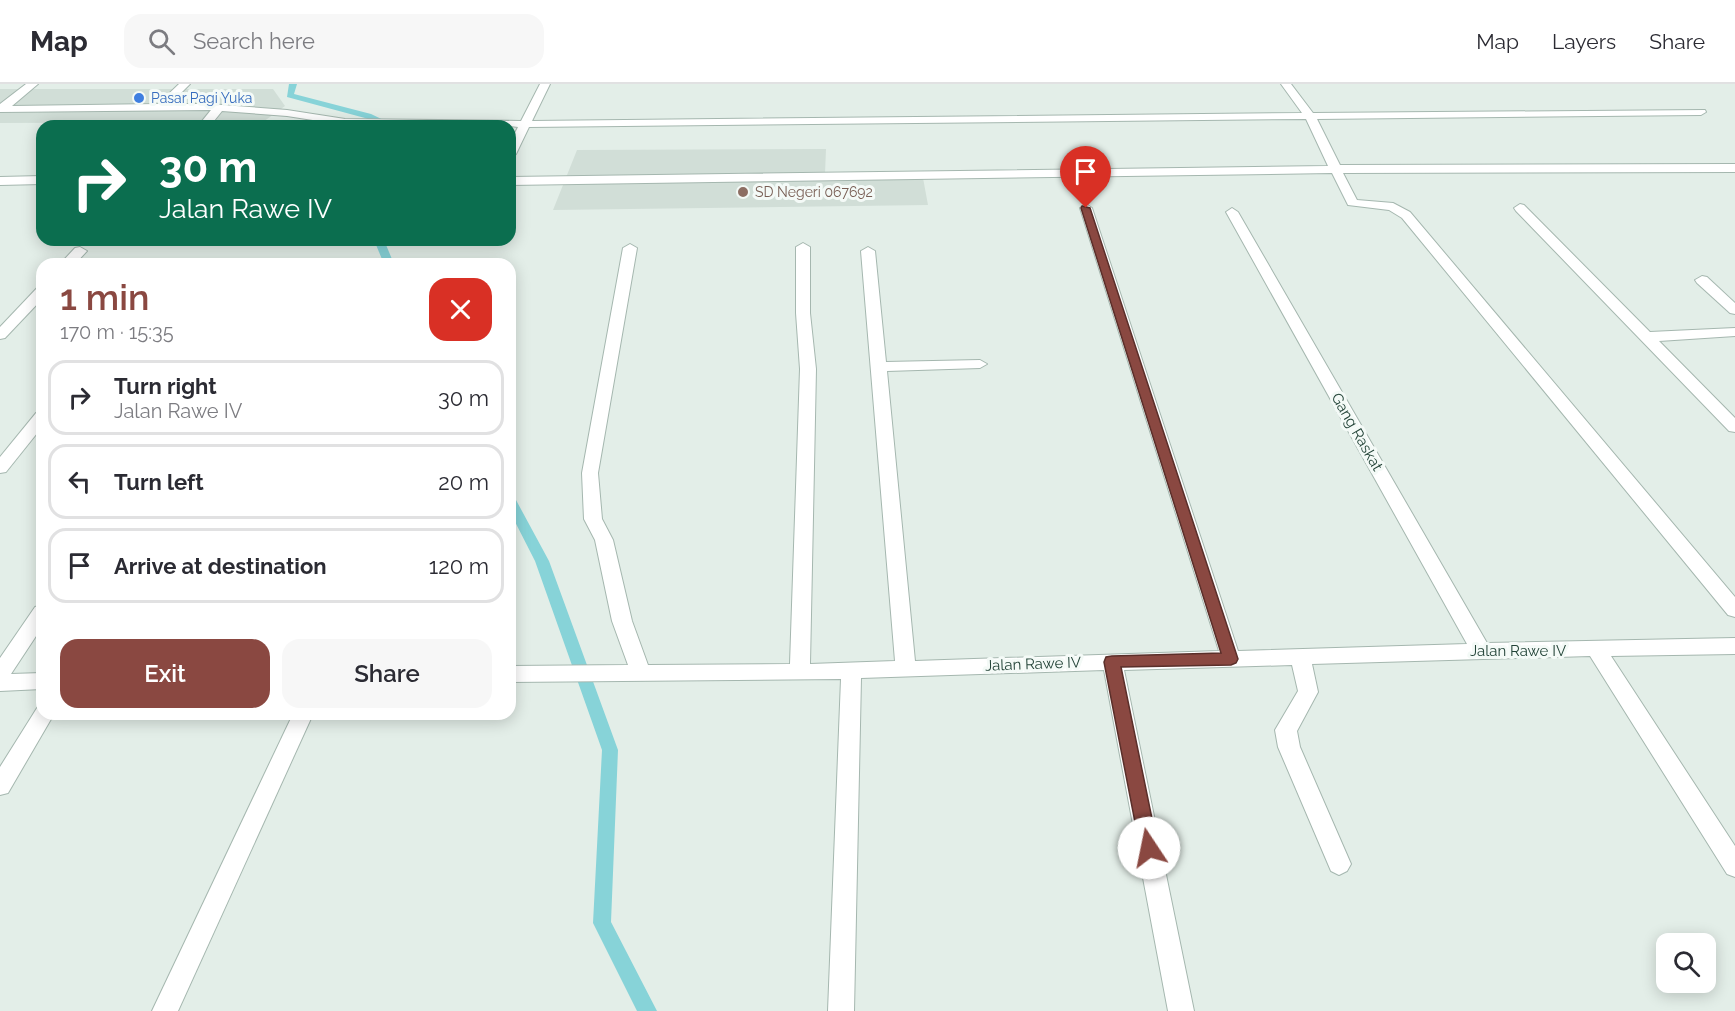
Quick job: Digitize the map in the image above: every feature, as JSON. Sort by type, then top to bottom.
[{"type":"street","points":[[1,108],[33,84]]},
{"type":"street","points":[[162,106],[185,84]]},
{"type":"street","points":[[516,142],[545,84]]},
{"type":"street","points":[[1286,84],[1309,115],[1352,202],[1390,205],[1398,207],[1406,215],[1735,610]]},
{"type":"street","points":[[1,108],[162,106],[219,108],[330,120]]},
{"type":"street","points":[[209,120],[219,108]]},
{"type":"street","points":[[516,124],[1701,111]]},
{"type":"street","points":[[516,181],[1336,169],[1735,168]]},
{"type":"street","points":[[0,180],[36,180]]},
{"type":"street","points":[[1086,208],[1231,659]]},
{"type":"street","points":[[1520,208],[1735,427]]},
{"type":"street","name":"Gang Raskat","points":[[1232,212],[1481,651]]},
{"type":"street","points":[[800,672],[808,369],[803,313],[803,246]]},
{"type":"street","points":[[630,248],[590,473],[593,519],[604,540],[622,621],[629,645],[641,672]]},
{"type":"street","points":[[73,258],[80,251]]},
{"type":"street","points":[[868,251],[906,668]]},
{"type":"street","points":[[1702,280],[1735,310]]},
{"type":"street","points":[[0,335],[36,297]]},
{"type":"street","points":[[1645,337],[1735,332]]},
{"type":"street","points":[[880,367],[980,364]]},
{"type":"street","points":[[0,468],[36,423]]},
{"type":"street","points":[[0,674],[36,621]]},
{"type":"street","name":"Jalan Rawe IV","points":[[516,674],[800,672],[1300,656],[1481,651],[1597,651],[1735,646]]},
{"type":"street","points":[[1597,651],[1735,866]]},
{"type":"street","points":[[1300,656],[1308,692],[1286,730],[1289,747],[1339,864]]},
{"type":"street","points":[[1112,662],[1181,1011]]},
{"type":"street","points":[[841,1011],[851,670]]},
{"type":"street","points":[[0,683],[36,681]]},
{"type":"street","points":[[0,786],[40,720]]},
{"type":"street","points":[[165,1011],[300,720]]},
{"type":"shaded area","name":"Pasar Pagi Yuka","points":[[0,89],[273,89],[285,106],[266,120],[36,120],[36,123],[0,123]]},
{"type":"shaded area","name":"SD Negeri 067692","points":[[826,149],[825,174],[923,178],[928,205],[553,210],[577,150]]},
{"type":"waterway","points":[[293,84],[290,95],[378,120]]},
{"type":"waterway","points":[[382,246],[386,258]]},
{"type":"waterway","points":[[516,511],[542,561],[610,750],[602,923],[647,1011]]},
{"type":"place","name":"Pasar Pagi Yuka","points":[[139,98]]},
{"type":"place","name":"SD Negeri 067692","points":[[743,192]]},
{"type":"route","points":[[1086,208],[1231,659],[1112,662],[1149,848]]}]
